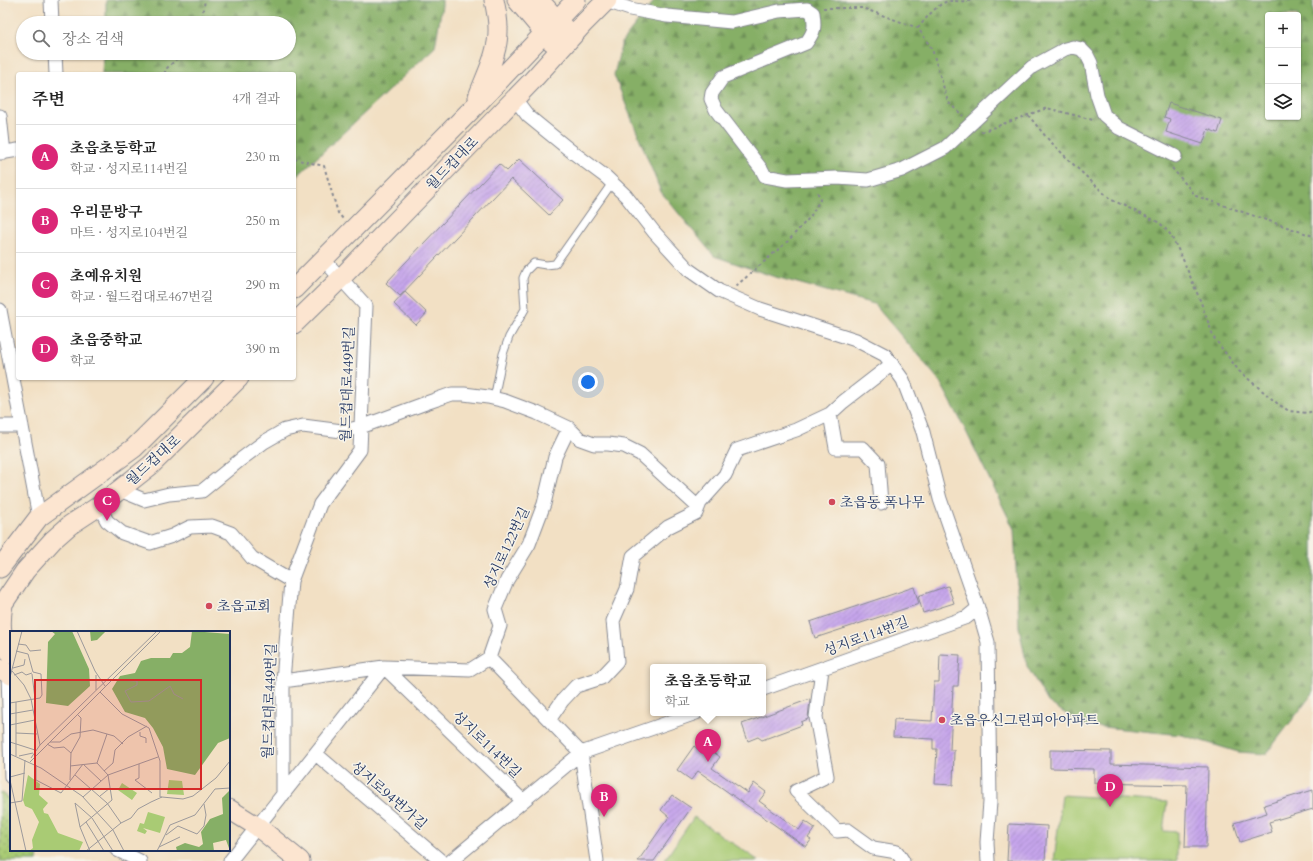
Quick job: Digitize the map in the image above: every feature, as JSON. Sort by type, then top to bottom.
[{"type":"main road","points":[[474,107],[492,63],[496,47],[498,29],[494,0]]},
{"type":"main road","points":[[517,0],[551,27],[566,43]]},
{"type":"main road","points":[[539,0],[551,27]]},
{"type":"main road","name":"월드컵대로","points":[[296,287],[474,107],[576,0]]},
{"type":"main road","name":"월드컵대로","points":[[296,322],[340,279],[515,99],[607,0]]},
{"type":"main road","name":"월드컵대로","points":[[2,562],[40,517],[134,448],[202,380]]},
{"type":"main road","name":"월드컵대로","points":[[1,606],[25,571],[53,540],[70,525],[99,506],[151,465],[237,380]]},
{"type":"main road","points":[[1,606],[0,624],[2,636],[10,652]]},
{"type":"main road","points":[[230,810],[258,827],[300,861]]},
{"type":"street","points":[[51,0],[52,16]]},
{"type":"street","points":[[607,0],[630,8],[667,16],[732,22],[779,11],[807,8],[813,13],[815,27],[813,34],[806,43],[724,77],[712,93],[711,99],[716,110],[765,176],[787,180],[837,178],[868,180],[902,170],[945,148],[1032,67],[1065,49],[1073,47],[1081,49],[1088,55],[1097,95],[1104,115],[1119,128],[1171,161]]},
{"type":"street","points":[[55,60],[56,72]]},
{"type":"street","points":[[515,99],[528,116],[612,183],[626,196],[654,232],[689,270],[719,291],[760,309],[856,340],[885,355],[903,380],[923,432],[940,499],[978,608],[988,642],[990,802],[987,842],[988,861]]},
{"type":"street","points":[[0,116],[2,153],[16,150]]},
{"type":"street","name":"월드컵대로449번길","points":[[283,795],[283,681],[291,581],[320,504],[360,450],[366,306],[324,260]]},
{"type":"street","points":[[1,317],[40,517]]},
{"type":"street","points":[[549,720],[576,686],[601,678],[617,661],[613,621],[627,589],[633,556],[668,527],[696,513],[700,503],[725,475],[737,450],[796,430],[830,414],[892,364]]},
{"type":"street","points":[[120,490],[144,500],[168,494],[202,491],[264,442],[285,430],[303,426],[342,431],[361,427],[452,394],[464,394],[494,398],[537,413],[569,428],[580,439],[594,444],[624,446],[640,454],[698,508]]},
{"type":"street","points":[[830,414],[836,448],[863,448],[878,464],[882,503]]},
{"type":"street","points":[[0,426],[22,426]]},
{"type":"street","name":"성지로122번길","points":[[489,658],[500,626],[495,609],[507,580],[529,544],[544,504],[555,457],[569,428]]},
{"type":"street","points":[[99,506],[107,521],[122,532],[150,543],[172,536],[190,527],[212,526],[231,533],[252,558],[291,581]]},
{"type":"street","name":"성지로114번길","points":[[766,688],[967,617],[978,608]]},
{"type":"street","points":[[283,681],[384,667],[470,670],[489,658],[581,753],[593,859]]},
{"type":"street","points":[[230,861],[384,667]]},
{"type":"street","name":"성지로114번길","points":[[384,667],[523,801]]},
{"type":"street","points":[[822,668],[816,718],[827,776],[796,791],[837,831],[848,830],[873,848],[897,852],[903,861]]},
{"type":"street","points":[[6,672],[10,756]]},
{"type":"street","points":[[451,861],[581,753],[687,716]]},
{"type":"street","name":"성지로94번가길","points":[[316,754],[441,861]]},
{"type":"street","points":[[120,851],[140,861]]},
{"type":"lane","points":[[494,398],[503,354],[509,337],[525,309],[522,278],[526,271],[534,263],[546,265],[555,264],[612,183]]},
{"type":"path","points":[[202,16],[205,0]]},
{"type":"path","points":[[918,28],[928,16],[947,1],[972,0]]},
{"type":"path","points":[[807,8],[862,8],[918,28],[932,49],[948,102],[980,132],[1047,108],[1097,121]]},
{"type":"path","points":[[165,72],[165,70],[176,60]]},
{"type":"path","points":[[1028,115],[1047,138],[1110,198],[1160,223],[1170,234],[1182,257],[1214,338],[1238,371],[1278,404],[1289,411],[1307,413],[1313,411]]},
{"type":"path","points":[[296,159],[324,166],[338,213],[353,230]]},
{"type":"path","points":[[1171,161],[1173,169],[1196,196],[1313,236]]},
{"type":"path","points":[[719,291],[737,285],[788,241],[810,217],[820,200],[814,179]]},
{"type":"green space","points":[[106,0],[442,0],[435,47],[296,177],[296,72],[102,72],[103,60],[296,60],[296,16],[106,16]]},
{"type":"green space","points":[[655,0],[1313,0],[1313,693],[1266,754],[1238,752],[1182,735],[1083,725],[1048,702],[1027,666],[1019,627],[1014,529],[958,415],[939,380],[874,304],[772,276],[714,256],[661,192],[614,75],[622,42]]},
{"type":"green space","points":[[0,792],[10,799],[10,851],[38,851],[37,861],[0,861]]},
{"type":"green space","points":[[1062,795],[1167,802],[1163,831],[1177,832],[1177,861],[1054,861]]},
{"type":"green space","points":[[694,817],[759,861],[664,861]]},
{"type":"building","points":[[1169,103],[1222,120],[1218,133],[1208,129],[1203,144],[1166,132],[1170,119],[1164,117]]},
{"type":"building","points":[[519,159],[563,200],[549,215],[511,179],[400,296],[386,283],[499,164],[507,171]]},
{"type":"building","points":[[405,292],[427,313],[416,325],[394,304]]},
{"type":"building","points":[[948,586],[954,603],[923,613],[918,596]]},
{"type":"building","points":[[914,587],[919,604],[815,638],[810,622]]},
{"type":"building","name":"초읍우신그린피아아파트","points":[[940,654],[960,655],[958,686],[953,686],[950,750],[954,750],[953,785],[935,784],[937,749],[933,749],[933,739],[893,737],[894,719],[932,721],[934,682],[939,682]]},
{"type":"building","points":[[810,699],[808,719],[801,722],[802,725],[762,740],[758,737],[748,741],[742,724]]},
{"type":"building","points":[[703,744],[720,757],[712,768],[748,793],[754,783],[766,792],[759,801],[799,830],[805,821],[815,828],[808,838],[811,840],[806,847],[698,771],[691,780],[677,770],[694,746],[699,750]]},
{"type":"building","points":[[1050,750],[1111,751],[1111,764],[1208,767],[1206,847],[1185,847],[1187,785],[1094,783],[1094,769],[1050,768]]},
{"type":"building","points":[[1313,790],[1313,809],[1269,822],[1272,832],[1240,842],[1234,823],[1267,813],[1264,805]]},
{"type":"building","points":[[672,795],[691,808],[654,861],[638,861],[669,817],[661,810]]},
{"type":"building","points":[[1009,824],[1047,826],[1045,861],[1007,861]]},
{"type":"place","name":"초읍동 폭나무","points":[[832,502]]},
{"type":"place","name":"초예유치원","points":[[107,521]]},
{"type":"place","name":"초읍교회","points":[[209,606]]},
{"type":"place","name":"초읍우신그린피아아파트","points":[[942,720]]},
{"type":"place","name":"초읍초등학교","points":[[708,762]]},
{"type":"place","name":"초읍중학교","points":[[1110,807]]},
{"type":"place","name":"우리문방구","points":[[604,817]]}]
